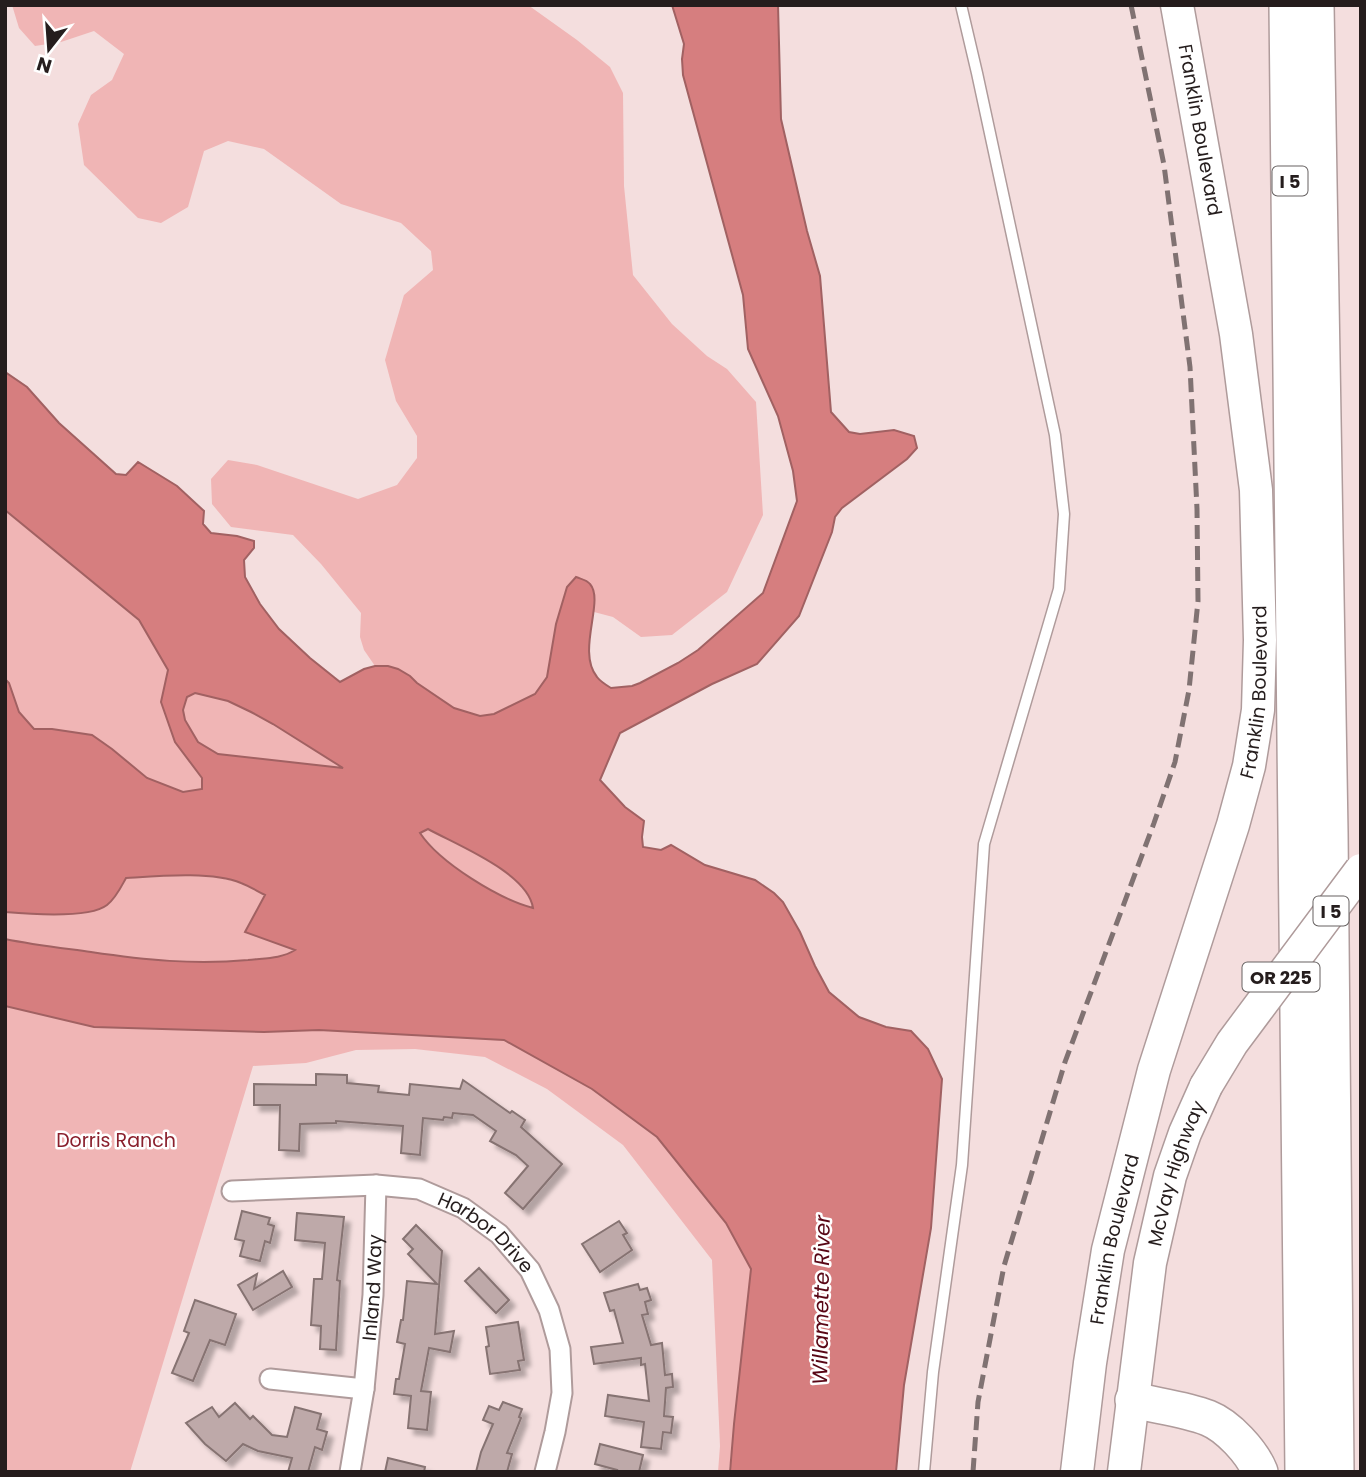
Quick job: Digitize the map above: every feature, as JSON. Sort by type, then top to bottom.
[{"type":"highway","name":"I 5","points":[[1287,5],[1303,1472]]},
{"type":"highway","name":"I 5","points":[[1316,5],[1329,804],[1336,1472]]},
{"type":"highway","points":[[1133,1400],[1210,1418],[1235,1437],[1260,1472]]},
{"type":"main road","name":"Franklin Boulevard","points":[[1077,1472],[1090,1363],[1108,1250],[1154,1070],[1233,825],[1249,766],[1258,710],[1260,640],[1256,490],[1236,334],[1177,5]]},
{"type":"main road","name":"McVay Highway","points":[[1133,1400],[1150,1263],[1170,1176],[1185,1133],[1206,1086],[1232,1043],[1361,870]]},
{"type":"main road","points":[[1090,1363],[1100,1387],[1108,1393],[1133,1400]]},
{"type":"main road","name":"OR 225","points":[[1124,1472],[1133,1400]]},
{"type":"street","name":"Harbor Drive","points":[[232,1191],[376,1185],[419,1189],[463,1208],[499,1234],[530,1270],[550,1310],[560,1349],[562,1393],[545,1472]]},
{"type":"street","name":"Inland Way","points":[[350,1472],[364,1389],[373,1295],[376,1185]]},
{"type":"street","points":[[270,1379],[364,1389]]},
{"type":"lane","points":[[924,1472],[933,1372],[962,1165],[984,844],[1059,589],[1064,514],[1055,435],[961,5]]},
{"type":"green space","points":[[12,5],[528,5],[610,67],[623,93],[624,186],[633,275],[672,324],[707,356],[727,369],[756,402],[763,515],[727,592],[672,635],[641,637],[613,617],[594,612],[594,599],[567,587],[556,624],[547,677],[535,694],[494,714],[480,716],[454,708],[410,676],[388,666],[375,666],[364,650],[360,637],[361,613],[321,564],[293,535],[231,527],[212,504],[211,479],[228,460],[257,465],[358,499],[397,485],[417,458],[417,436],[396,401],[385,360],[404,295],[433,270],[431,251],[401,223],[341,204],[264,149],[228,141],[204,151],[188,207],[161,223],[138,218],[84,165],[78,124],[91,95],[112,80],[124,54],[94,31],[61,42],[35,46],[19,28]]},
{"type":"green space","points":[[5,510],[139,620],[168,670],[161,702],[175,742],[202,778],[202,790],[184,792],[147,778],[112,749],[52,729],[34,729],[19,712],[9,683],[5,679]]},
{"type":"green space","points":[[195,693],[227,701],[261,717],[345,769],[218,754],[198,742],[185,720],[183,710],[187,697]]},
{"type":"green space","points":[[428,829],[490,861],[505,872],[528,895],[534,908],[501,897],[462,872],[437,852],[420,832]]},
{"type":"green space","points":[[210,876],[239,882],[266,895],[256,910],[296,950],[284,956],[222,962],[170,962],[42,947],[5,939],[5,912],[87,912],[107,905],[116,896],[126,878]]},
{"type":"green space","name":"Dorris Ranch","points":[[5,1006],[94,1027],[264,1032],[319,1030],[504,1040],[592,1089],[657,1137],[726,1223],[751,1269],[729,1472],[718,1472],[720,1446],[712,1260],[623,1145],[547,1089],[485,1057],[415,1049],[356,1050],[306,1063],[253,1066],[130,1472],[5,1472]]},
{"type":"water","name":"Willamette River","points":[[672,5],[778,5],[781,119],[820,276],[831,412],[849,432],[860,434],[894,430],[914,436],[917,448],[907,459],[842,508],[835,517],[832,532],[799,616],[757,664],[712,684],[620,733],[600,780],[625,807],[644,821],[643,847],[661,850],[671,845],[705,865],[755,880],[774,893],[783,902],[800,932],[829,992],[859,1017],[886,1027],[911,1031],[928,1049],[942,1079],[931,1228],[904,1385],[896,1472],[730,1472],[751,1269],[726,1223],[657,1137],[592,1089],[504,1040],[319,1030],[264,1032],[94,1027],[5,1006],[5,939],[131,957],[189,962],[266,958],[295,950],[245,932],[265,895],[241,883],[215,877],[185,875],[126,878],[116,896],[98,909],[73,914],[5,912],[5,679],[9,683],[19,712],[34,729],[92,735],[147,778],[183,792],[202,789],[202,778],[175,742],[161,702],[168,670],[139,620],[5,510],[5,372],[27,387],[59,423],[116,474],[126,475],[138,462],[177,486],[204,511],[203,524],[211,533],[254,541],[254,548],[244,560],[245,577],[260,604],[279,629],[340,682],[364,669],[388,666],[410,676],[454,708],[480,716],[494,714],[535,694],[547,677],[556,624],[567,587],[576,577],[589,583],[594,592],[589,654],[591,666],[598,678],[611,688],[632,686],[698,650],[763,593],[797,501],[793,471],[778,416],[748,349],[743,295],[683,75],[684,44]],"holes":[[[195,693],[228,701],[251,712],[343,768],[218,754],[198,742],[185,720],[183,710],[187,697]],[[428,829],[490,861],[505,872],[519,883],[533,908],[504,897],[456,868],[420,833]]]},
{"type":"building","points":[[316,1074],[347,1075],[347,1083],[379,1086],[378,1092],[409,1095],[410,1084],[460,1089],[463,1080],[510,1113],[512,1111],[525,1120],[521,1127],[562,1164],[523,1209],[505,1193],[528,1166],[516,1155],[490,1141],[496,1131],[473,1115],[453,1113],[452,1118],[444,1117],[443,1120],[423,1118],[420,1155],[401,1153],[403,1126],[336,1121],[300,1124],[299,1151],[279,1150],[280,1105],[254,1105],[254,1084],[316,1085]]},
{"type":"building","points":[[242,1211],[270,1218],[268,1224],[274,1226],[270,1243],[265,1241],[260,1261],[240,1256],[244,1241],[235,1239]]},
{"type":"building","points":[[297,1213],[344,1217],[337,1280],[340,1281],[336,1350],[320,1349],[321,1326],[311,1325],[314,1279],[322,1279],[325,1243],[295,1240]]},
{"type":"building","points":[[619,1221],[627,1233],[623,1235],[632,1250],[600,1272],[582,1244]]},
{"type":"building","points":[[416,1225],[442,1251],[435,1334],[454,1331],[450,1352],[429,1348],[421,1391],[431,1392],[427,1430],[408,1428],[411,1396],[394,1394],[405,1344],[397,1342],[403,1320],[407,1281],[437,1284],[408,1254],[413,1249],[403,1239]]},
{"type":"building","points":[[479,1268],[509,1300],[496,1313],[465,1281]]},
{"type":"building","points":[[283,1271],[292,1287],[253,1310],[238,1285],[257,1274],[254,1289]]},
{"type":"building","points":[[638,1284],[640,1290],[647,1288],[651,1300],[645,1302],[648,1314],[642,1315],[651,1345],[662,1343],[665,1375],[672,1374],[673,1387],[666,1388],[664,1416],[673,1417],[671,1433],[663,1432],[661,1449],[641,1447],[644,1422],[605,1416],[608,1395],[649,1401],[645,1364],[641,1365],[641,1358],[594,1364],[591,1347],[623,1343],[614,1310],[610,1311],[604,1293]]},
{"type":"building","points":[[195,1300],[236,1314],[225,1345],[210,1340],[193,1381],[172,1373],[189,1333],[184,1331]]},
{"type":"building","points":[[518,1322],[524,1360],[518,1361],[520,1370],[490,1374],[486,1327]]},
{"type":"building","points":[[503,1402],[522,1409],[507,1453],[512,1454],[507,1472],[476,1472],[493,1424],[483,1420],[489,1406],[499,1410]]},
{"type":"building","points":[[235,1403],[250,1419],[253,1416],[272,1435],[287,1437],[295,1407],[321,1414],[317,1429],[327,1432],[322,1450],[315,1447],[308,1472],[288,1472],[292,1458],[258,1451],[243,1444],[226,1461],[205,1444],[186,1423],[212,1407],[219,1417]]},
{"type":"building","points":[[600,1444],[643,1455],[639,1472],[616,1472],[617,1470],[595,1464]]},
{"type":"building","points":[[388,1458],[425,1467],[424,1472],[385,1472]]},
{"type":"railway","points":[[973,1472],[978,1402],[1004,1266],[1065,1062],[1175,762],[1189,690],[1198,601],[1197,509],[1190,367],[1164,165],[1131,5]]}]
